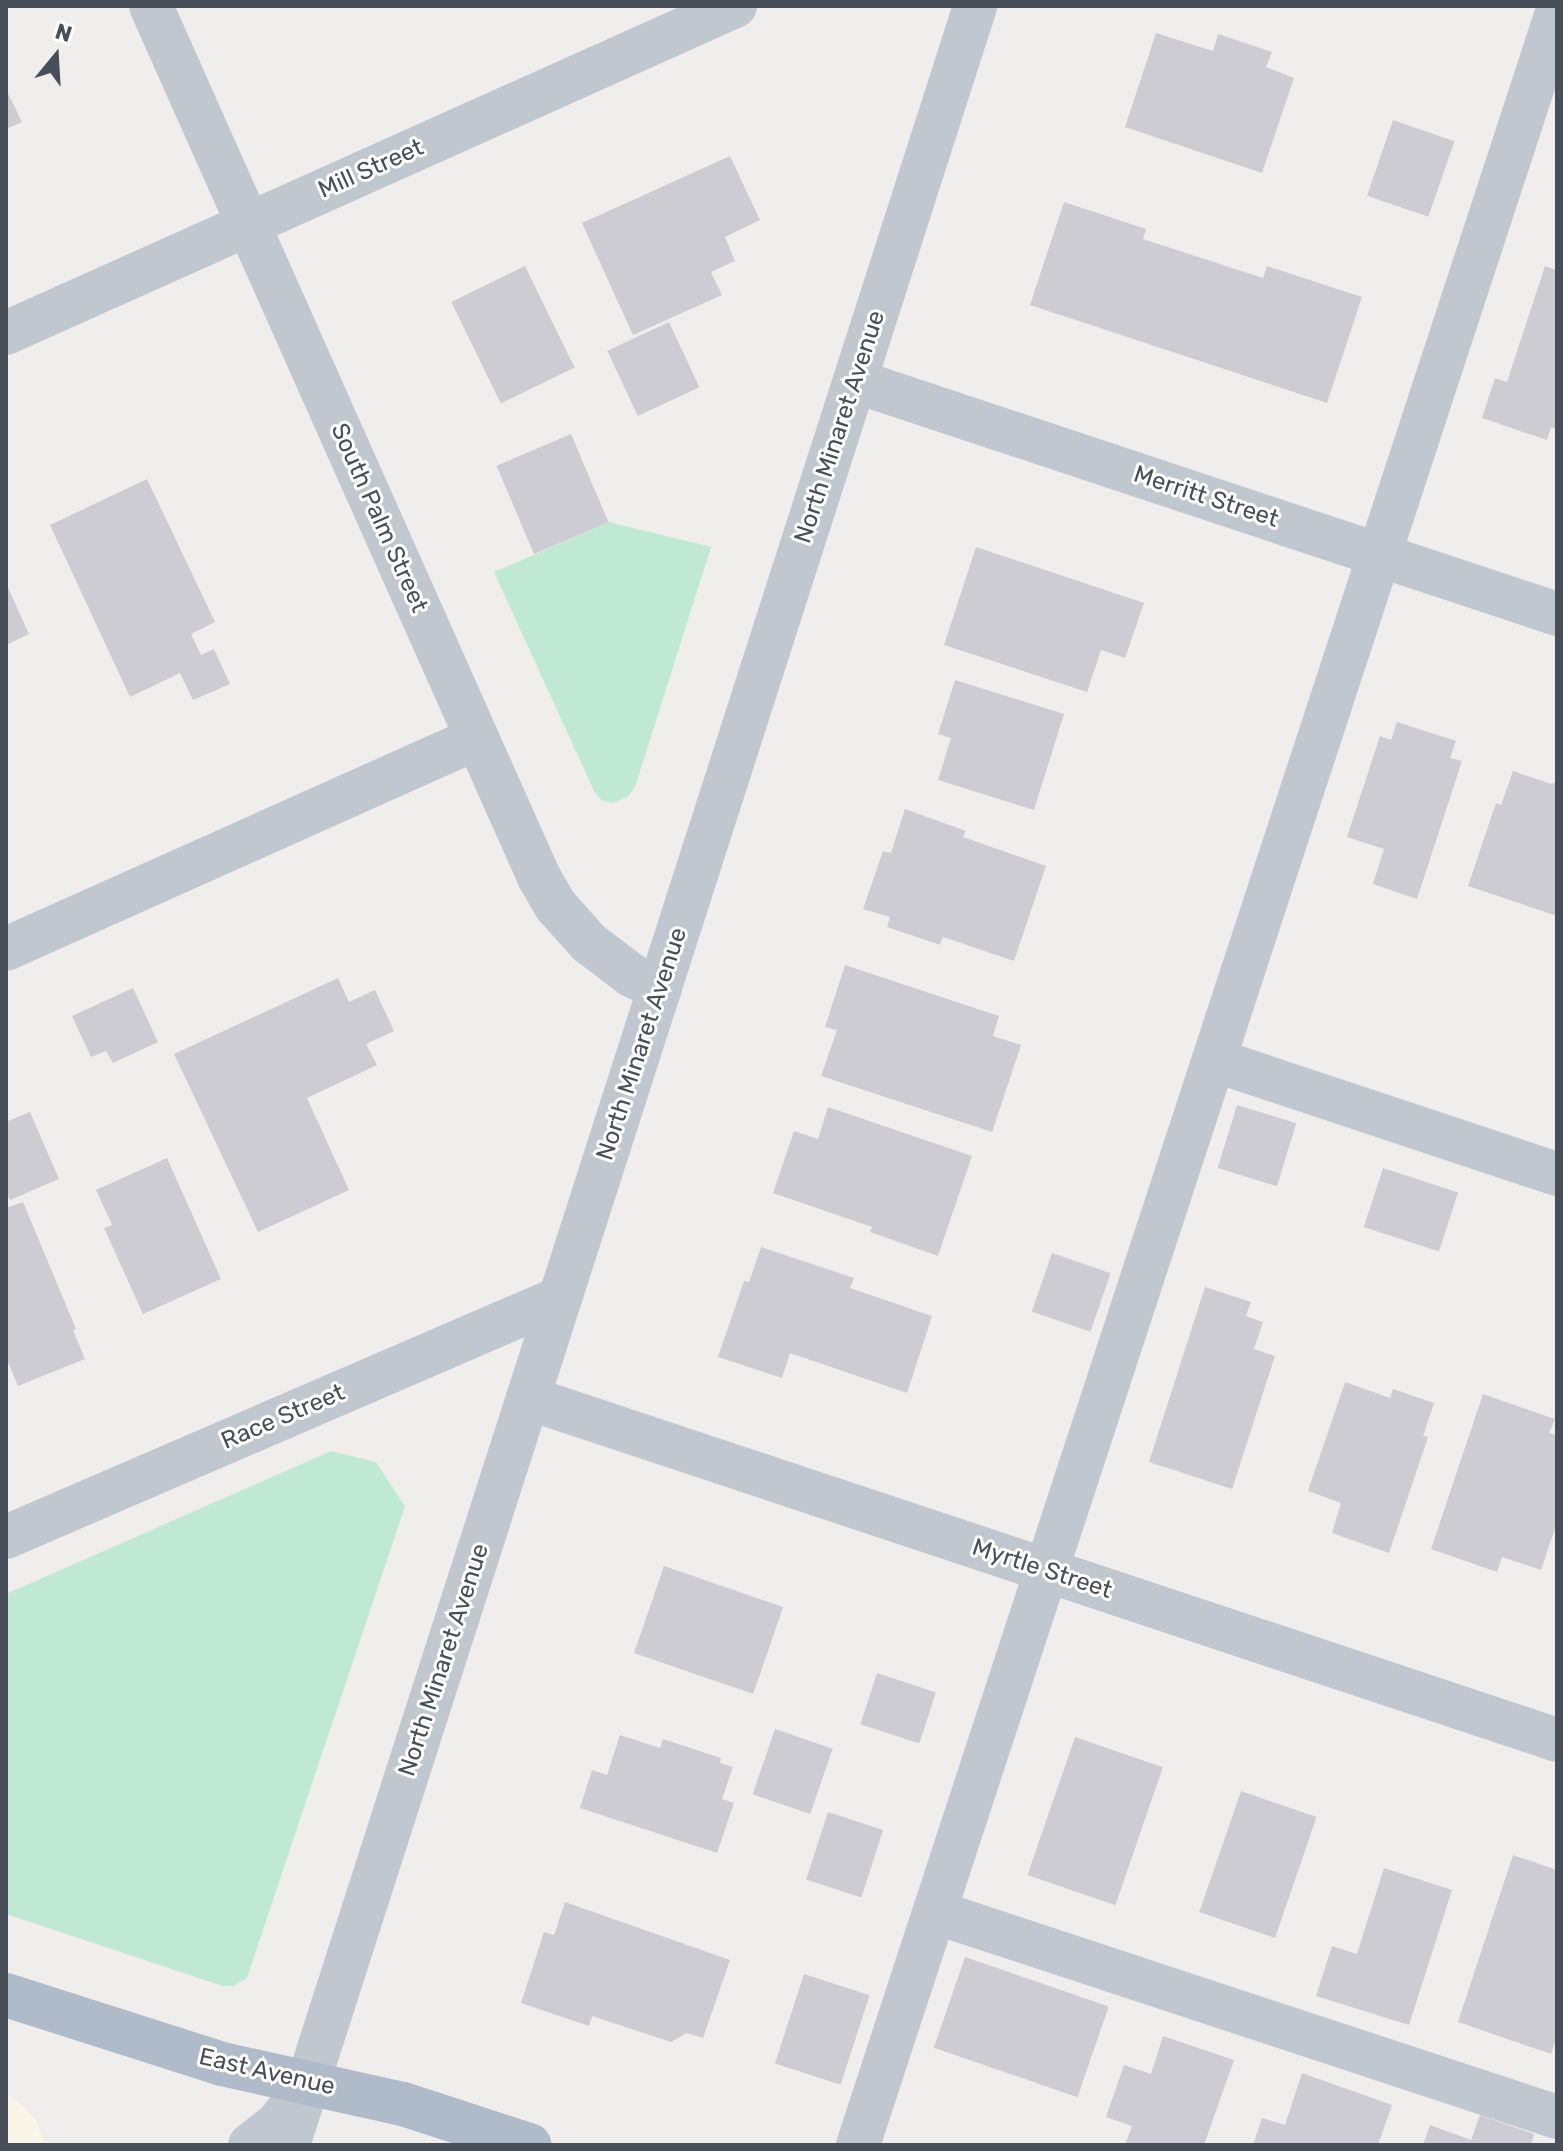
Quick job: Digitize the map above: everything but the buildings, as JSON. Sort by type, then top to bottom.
[{"type":"main road","name":"East Avenue","points":[[6,1995],[222,2064],[403,2104],[529,2145]]},
{"type":"street","name":"South Palm Street","points":[[151,6],[539,877],[556,906],[589,943],[631,975],[660,989]]},
{"type":"street","name":"Mill Street","points":[[6,333],[735,6]]},
{"type":"street","name":"North Minaret Avenue","points":[[288,2145],[975,6]]},
{"type":"street","points":[[858,2145],[1379,555],[1553,38]]},
{"type":"street","name":"Merritt Street","points":[[855,381],[1557,614]]},
{"type":"street","points":[[6,949],[477,738]]},
{"type":"street","points":[[1214,1060],[1557,1174]]},
{"type":"street","name":"Race Street","points":[[6,1537],[560,1298]]},
{"type":"street","name":"Myrtle Street","points":[[528,1398],[1557,1740]]},
{"type":"street","points":[[935,1912],[1557,2117]]},
{"type":"street","points":[[250,2145],[293,2107],[309,2081]]},
{"type":"shaded area","points":[[6,2096],[18,2101],[34,2118],[46,2145],[6,2145]]},
{"type":"green space","points":[[609,522],[711,547],[636,784],[629,796],[613,803],[601,800],[594,791],[494,572]]},
{"type":"green space","points":[[331,1451],[376,1462],[405,1506],[247,1978],[233,1986],[223,1986],[6,1914],[6,1594]]}]
